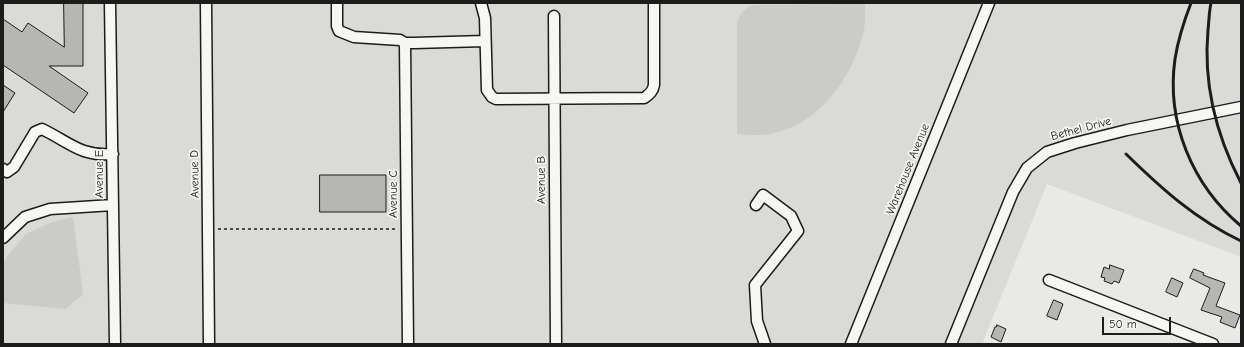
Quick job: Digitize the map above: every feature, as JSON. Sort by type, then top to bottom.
[{"type":"street","name":"Avenue E","points":[[110,3],[115,344]]},
{"type":"street","name":"Avenue D","points":[[206,3],[209,344]]},
{"type":"street","points":[[337,3],[337,26],[339,31],[346,35],[354,37],[400,40],[405,43],[485,41]]},
{"type":"street","points":[[481,3],[485,18],[487,90],[492,97],[496,99],[644,98],[649,95],[653,91],[654,85],[654,3]]},
{"type":"street","name":"Warehouse Avenue","points":[[851,344],[989,3]]},
{"type":"street","name":"Avenue B","points":[[554,16],[556,344]]},
{"type":"street","name":"Avenue C","points":[[405,43],[408,344]]},
{"type":"street","name":"Bethel Drive","points":[[951,344],[1013,192],[1027,168],[1047,152],[1075,143],[1127,130],[1241,107]]},
{"type":"street","points":[[5,170],[14,167],[35,132],[42,129],[80,150],[100,155],[113,154]]},
{"type":"street","points":[[756,204],[763,195],[791,216],[798,231],[755,285],[757,321],[765,344]]},
{"type":"street","points":[[3,238],[25,217],[50,209],[113,205]]},
{"type":"street","points":[[1050,280],[1212,344]]},
{"type":"path","points":[[208,229],[407,229]]},
{"type":"shaded area","points":[[3,3],[1241,3],[1241,257],[1047,184],[982,344],[3,344]]},
{"type":"shaded area","points":[[865,4],[865,22],[856,56],[844,79],[830,98],[812,115],[787,129],[765,135],[737,134],[737,26],[740,16],[744,11],[753,5]]},
{"type":"shaded area","points":[[73,217],[83,294],[66,309],[3,303],[3,264],[8,255],[26,234],[52,222]]},
{"type":"building","points":[[64,3],[83,3],[83,66],[49,66],[88,93],[74,113],[3,65],[3,19],[22,32],[28,23],[64,47]]},
{"type":"building","points":[[3,85],[15,93],[3,112]]},
{"type":"building","points":[[320,175],[386,175],[386,212],[320,212]]},
{"type":"building","points":[[1110,265],[1124,270],[1119,283],[1114,281],[1112,284],[1104,281],[1105,278],[1101,277],[1104,267],[1109,269]]},
{"type":"building","points":[[1194,269],[1204,273],[1203,275],[1225,283],[1216,306],[1240,315],[1235,328],[1220,322],[1222,317],[1201,310],[1210,288],[1190,278]]},
{"type":"building","points":[[1172,278],[1183,283],[1177,297],[1166,292]]},
{"type":"building","points":[[1054,300],[1063,304],[1057,320],[1047,316]]},
{"type":"building","points":[[997,325],[1006,329],[1001,342],[991,337]]},
{"type":"railway","points":[[1191,3],[1175,59],[1173,83],[1179,129],[1186,151],[1196,172],[1224,210],[1241,226]]},
{"type":"railway","points":[[1211,3],[1207,50],[1213,109],[1225,147],[1241,183]]},
{"type":"railway","points":[[1126,154],[1166,191],[1194,213],[1241,241]]}]
